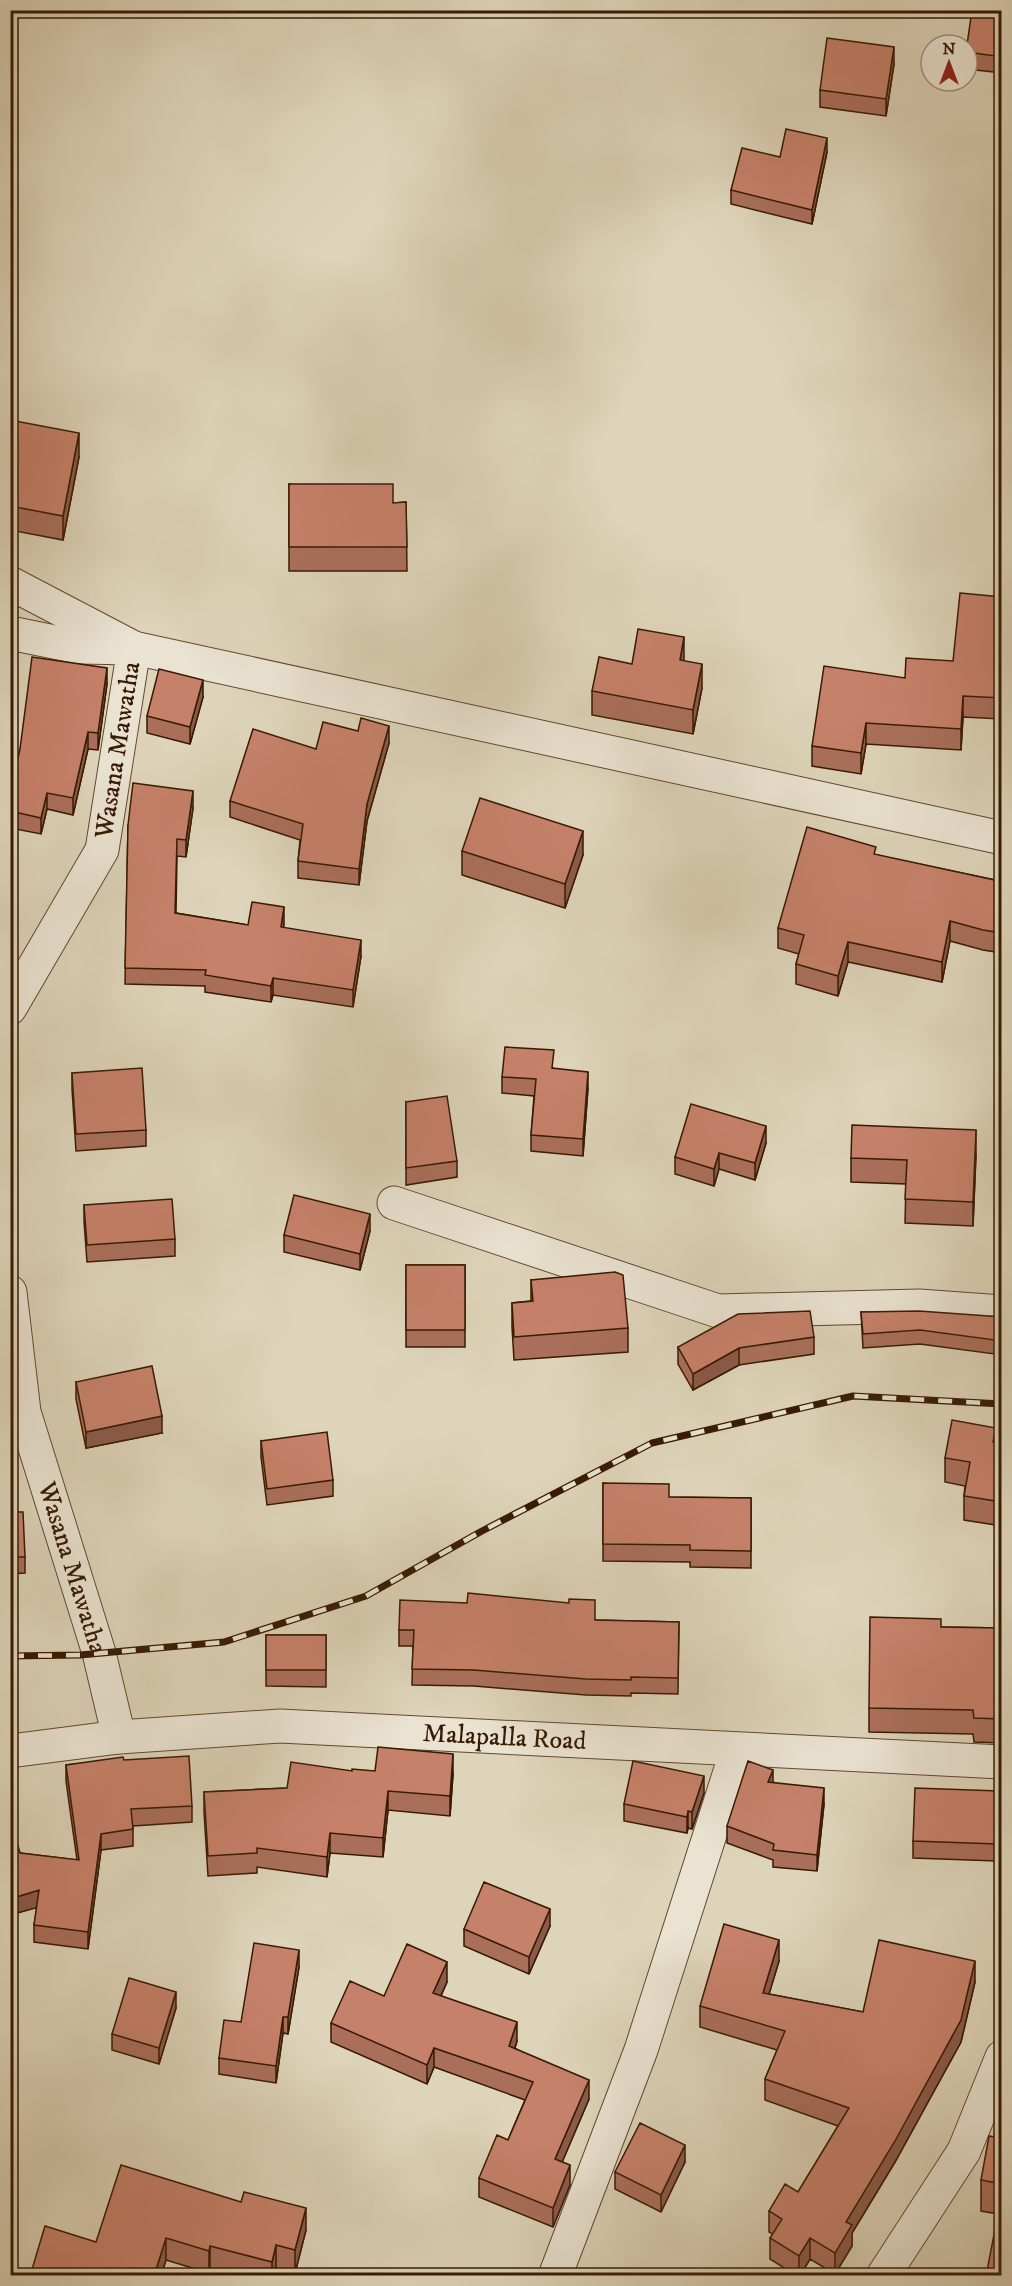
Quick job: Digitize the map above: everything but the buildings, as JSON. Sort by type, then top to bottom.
[{"type":"street","points":[[10,583],[135,648]]},
{"type":"street","points":[[10,633],[79,647],[135,648],[1002,838]]},
{"type":"street","name":"Wasana Mawatha","points":[[10,1008],[102,850],[135,648]]},
{"type":"street","points":[[394,1203],[718,1311],[920,1306],[1002,1312]]},
{"type":"street","name":"Wasana Mawatha","points":[[10,1292],[24,1413],[99,1653],[119,1737]]},
{"type":"street","name":"Malapalla Road","points":[[10,1750],[119,1737],[280,1725],[1002,1762]]},
{"type":"street","points":[[555,2276],[641,2050],[737,1750]]},
{"type":"street","points":[[883,2276],[964,2151],[1002,2057]]},
{"type":"railway","points":[[10,1656],[80,1655],[224,1642],[366,1596],[482,1531],[652,1443],[853,1396],[1002,1404]]}]
